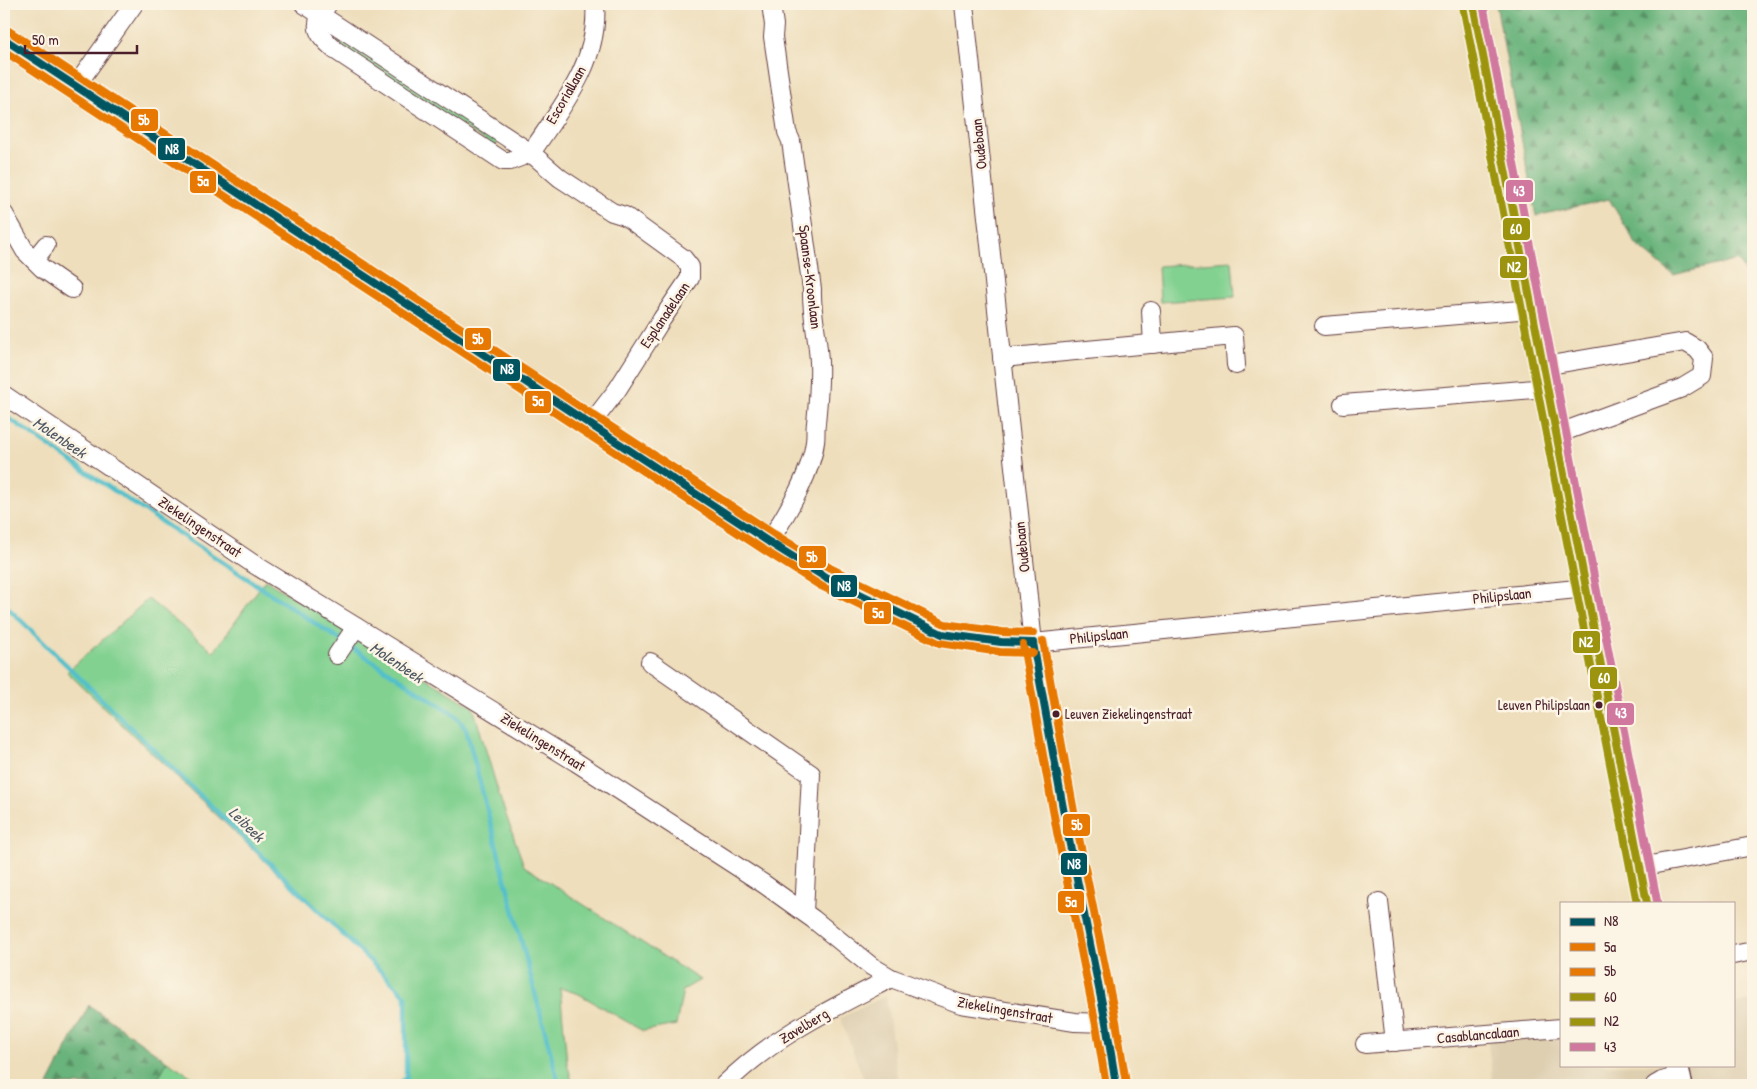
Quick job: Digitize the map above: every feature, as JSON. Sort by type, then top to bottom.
[{"type":"main road","points":[[1473,4],[1647,902]]},
{"type":"street","points":[[76,86],[134,4]]},
{"type":"street","points":[[304,4],[324,9],[317,20],[320,34],[335,50],[503,162],[531,153]]},
{"type":"street","name":"Escoriallaan","points":[[531,153],[582,74],[594,24],[594,4]]},
{"type":"street","name":"Spaanse-Kroonlaan","points":[[769,542],[796,496],[809,465],[815,442],[820,377],[812,289],[791,141],[787,132],[774,47],[774,24],[771,4]]},
{"type":"street","name":"Oudebaan","points":[[964,4],[1033,643],[1067,830],[1106,1023],[1116,1085]]},
{"type":"street","name":"Philipslaan","points":[[4,38],[769,542],[825,577],[942,634],[1001,642],[1033,643],[1586,588]]},
{"type":"street","name":"Esplanadelaan","points":[[531,153],[560,178],[612,212],[624,216],[683,258],[690,267],[690,278],[616,390],[590,424]]},
{"type":"street","points":[[4,214],[25,251],[42,268],[72,289]]},
{"type":"street","points":[[34,260],[46,245]]},
{"type":"street","points":[[1324,326],[1533,309]]},
{"type":"street","points":[[1151,311],[1154,344]]},
{"type":"street","points":[[1002,358],[1234,336],[1236,365]]},
{"type":"street","points":[[1343,404],[1546,377],[1685,342],[1697,349],[1704,358],[1702,376],[1682,388],[1557,434]]},
{"type":"street","name":"Ziekelingenstraat","points":[[4,394],[252,563],[576,762],[804,912],[871,966],[891,978],[961,1004],[1075,1022],[1106,1023]]},
{"type":"street","points":[[337,656],[356,628]]},
{"type":"street","points":[[650,662],[811,774],[804,912]]},
{"type":"street","points":[[1640,867],[1753,846]]},
{"type":"street","points":[[1379,902],[1395,1042]]},
{"type":"street","points":[[1734,955],[1753,951]]},
{"type":"street","name":"Zavelberg","points":[[724,1085],[762,1052],[796,1029],[891,978]]},
{"type":"street","name":"Casablancalaan","points":[[1365,1044],[1560,1028]]},
{"type":"street","points":[[1655,1085],[1679,1076]]},
{"type":"shaded area","points":[[886,996],[898,1085],[866,1085],[840,1018]]},
{"type":"shaded area","points":[[1753,1000],[1753,1085],[1493,1085],[1487,1034],[1560,1028],[1560,1066],[1734,1066],[1734,1005]]},
{"type":"green space","points":[[1496,4],[1753,4],[1753,288],[1738,260],[1673,275],[1636,244],[1609,199],[1536,216]]},
{"type":"green space","points":[[343,33],[501,136],[495,147],[336,44]]},
{"type":"green space","points":[[1232,261],[1235,297],[1160,302],[1158,266]]},
{"type":"green space","points":[[265,580],[473,707],[501,801],[524,866],[700,980],[683,990],[676,1025],[643,1031],[579,994],[560,988],[567,1063],[573,1085],[397,1085],[406,1078],[406,996],[67,672],[148,599],[214,652]]},
{"type":"green space","points":[[89,1005],[167,1061],[155,1085],[48,1085]]},
{"type":"green space","points":[[167,1061],[205,1085],[155,1085]]},
{"type":"waterway","name":"Molenbeek","points":[[4,415],[98,480],[342,641]]},
{"type":"waterway","name":"Leibeek","points":[[4,604],[406,996],[406,1078],[397,1085]]},
{"type":"waterway","name":"Molenbeek","points":[[348,645],[455,715],[466,729],[559,1085]]},
{"type":"transit line","name":"60","points":[[1473,4],[1647,902]]},
{"type":"transit line","name":"43","points":[[1483,4],[1657,901]]},
{"type":"transit line","name":"N2","points":[[1463,6],[1637,902]]},
{"type":"transit line","name":"5b","points":[[9,31],[774,534],[830,568],[945,624],[1002,632],[1033,633]]},
{"type":"transit line","name":"N8","points":[[4,39],[825,577],[942,634],[1001,642],[1033,643]]},
{"type":"transit line","name":"5a","points":[[4,51],[821,586],[939,643],[1000,652],[1033,653]]},
{"type":"transit line","name":"5b","points":[[1043,641],[1077,828],[1116,1021],[1126,1083]]},
{"type":"transit line","name":"N8","points":[[1033,643],[1067,830],[1106,1023],[1116,1085]]},
{"type":"transit line","name":"5a","points":[[1023,645],[1106,1085]]},
{"type":"place","name":"Leuven Philipslaan","points":[[1599,705]]},
{"type":"place","name":"Leuven Ziekelingenstraat","points":[[1056,714]]}]
